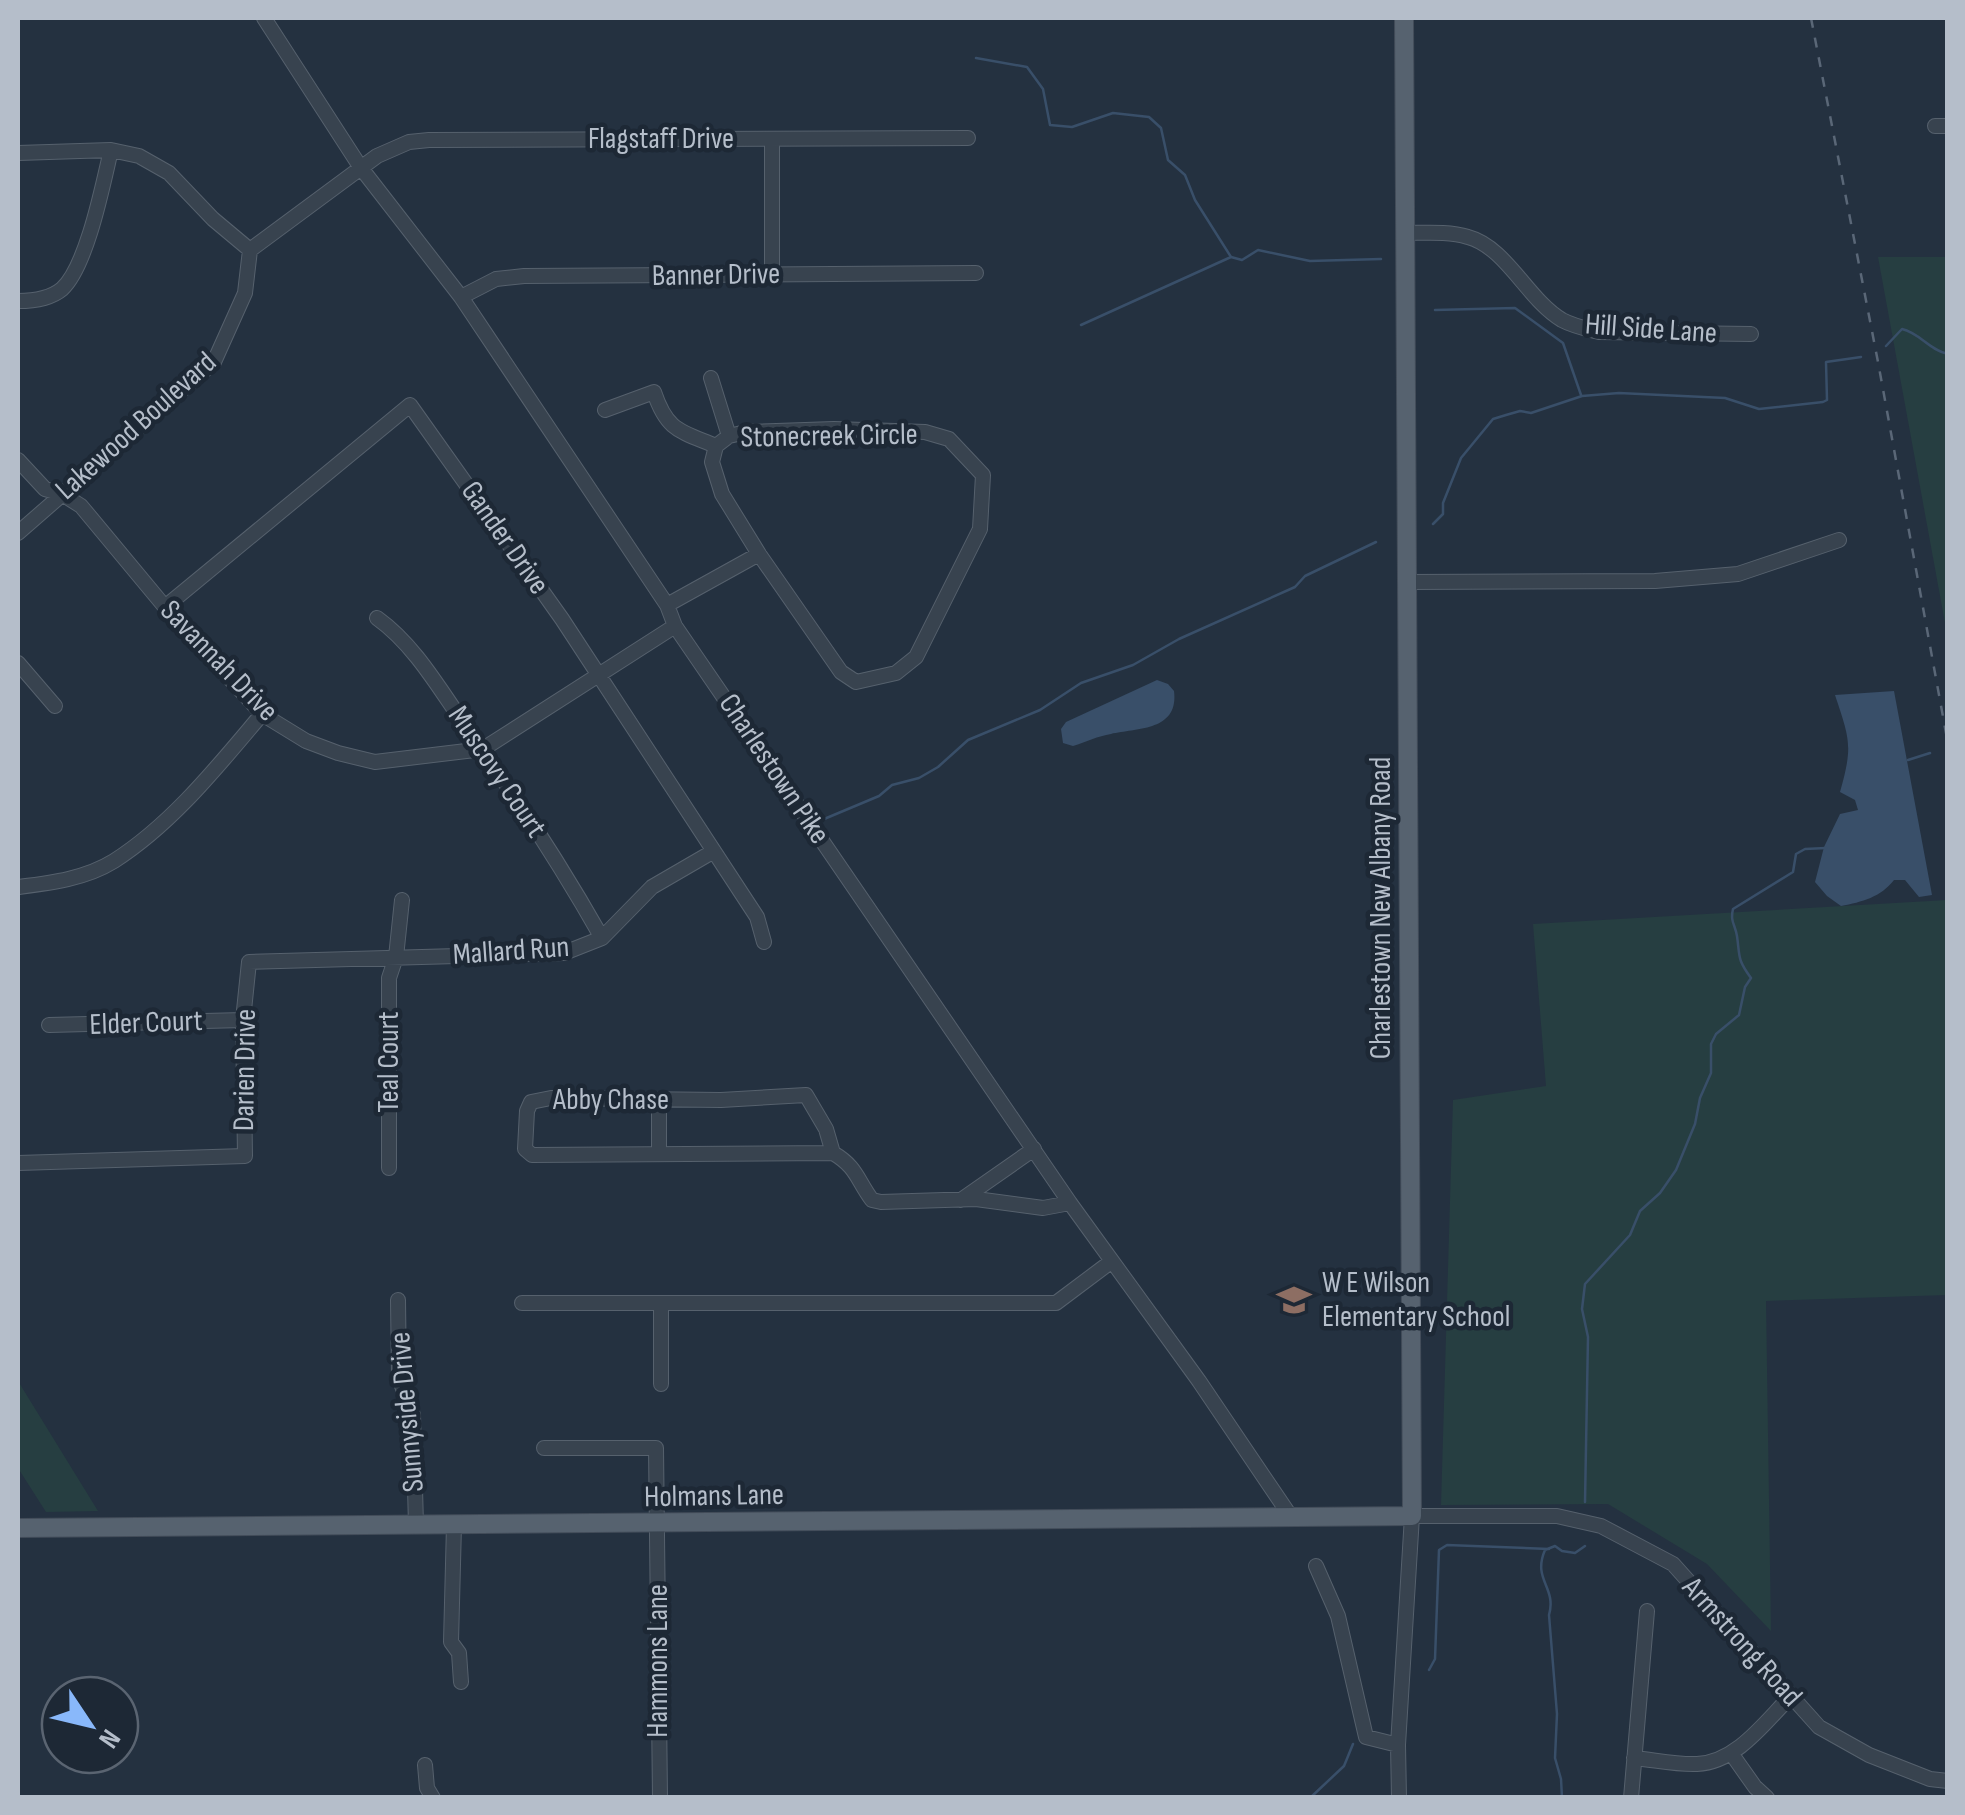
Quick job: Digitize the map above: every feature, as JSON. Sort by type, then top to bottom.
[{"type":"main road","name":"Charlestown New Albany Road","points":[[1404,18],[1412,1516]]},
{"type":"main road","name":"Holmans Lane","points":[[18,1528],[1412,1516]]},
{"type":"street","name":"Charlestown Pike","points":[[264,18],[361,168],[461,297],[667,605],[675,626],[1070,1203],[1292,1517]]},
{"type":"street","name":"Flagstaff Drive","points":[[361,168],[390,148],[429,140],[968,138]]},
{"type":"street","points":[[772,140],[772,274]]},
{"type":"street","points":[[18,153],[111,150],[138,156],[168,173],[212,220],[250,250],[361,168]]},
{"type":"street","points":[[18,301],[47,297],[62,289],[72,274],[97,208],[111,150]]},
{"type":"street","name":"Hill Side Lane","points":[[1405,234],[1436,232],[1471,237],[1487,246],[1550,312],[1577,326],[1599,332],[1751,334]]},
{"type":"street","name":"Lakewood Boulevard","points":[[18,533],[214,362],[244,293],[250,250]]},
{"type":"street","name":"Banner Drive","points":[[461,297],[496,279],[524,276],[976,273]]},
{"type":"street","points":[[711,378],[730,436]]},
{"type":"street","points":[[605,410],[654,392],[662,416],[669,423],[716,446]]},
{"type":"street","name":"Gander Drive","points":[[165,607],[410,405],[562,620],[757,918],[764,942]]},
{"type":"street","name":"Stonecreek Circle","points":[[834,429],[926,432],[948,439],[984,475],[980,530],[916,657],[896,673],[856,682],[841,672],[722,494],[712,462],[716,446],[730,436],[834,429]]},
{"type":"street","name":"Savannah Drive","points":[[18,460],[45,488],[80,506],[262,714],[306,741],[338,754],[375,762],[483,749],[675,626]]},
{"type":"street","points":[[1407,582],[1656,581],[1738,574],[1839,540]]},
{"type":"street","points":[[667,605],[759,554]]},
{"type":"street","name":"Muscovy Court","points":[[377,618],[398,633],[483,749],[602,938]]},
{"type":"street","points":[[18,664],[55,706]]},
{"type":"street","points":[[18,887],[73,878],[112,862],[188,799],[262,714]]},
{"type":"street","name":"Mallard Run","points":[[396,957],[552,954],[602,938],[652,888],[714,851]]},
{"type":"street","name":"Teal Court","points":[[389,1168],[389,978],[396,957],[402,900]]},
{"type":"street","name":"Darien Drive","points":[[18,1163],[244,1156],[243,1020],[250,962],[396,957]]},
{"type":"street","name":"Elder Court","points":[[49,1026],[243,1020]]},
{"type":"street","name":"Abby Chase","points":[[833,1152],[826,1129],[806,1095],[659,1100],[551,1098],[532,1102],[527,1111],[526,1150],[532,1155],[833,1152],[861,1177],[872,1200],[962,1200],[1043,1208],[1070,1203]]},
{"type":"street","points":[[659,1100],[660,1153]]},
{"type":"street","points":[[962,1200],[1034,1149]]},
{"type":"street","points":[[522,1303],[1056,1302],[1112,1260]]},
{"type":"street","name":"Sunnyside Drive","points":[[398,1300],[398,1378],[412,1415],[416,1525]]},
{"type":"street","points":[[661,1384],[662,1303]]},
{"type":"street","name":"Hammons Lane","points":[[544,1448],[656,1448],[660,1798]]},
{"type":"street","name":"Armstrong Road","points":[[1412,1516],[1557,1516],[1601,1526],[1673,1564],[1820,1727],[1869,1756],[1948,1781]]},
{"type":"street","name":"Charlestown New Albany Road","points":[[1399,1798],[1398,1745],[1412,1516]]},
{"type":"street","points":[[454,1524],[451,1642],[459,1652],[461,1682]]},
{"type":"street","points":[[1316,1566],[1338,1616],[1366,1738],[1398,1745]]},
{"type":"street","points":[[1631,1798],[1647,1612]]},
{"type":"street","points":[[1634,1758],[1696,1764],[1731,1753],[1790,1696]]},
{"type":"street","points":[[1731,1753],[1755,1788],[1767,1798]]},
{"type":"street","points":[[425,1765],[427,1788],[433,1798]]},
{"type":"green space","points":[[1878,257],[1947,257],[1947,634]]},
{"type":"green space","points":[[1947,900],[1947,1295],[1766,1301],[1771,1631],[1707,1564],[1608,1504],[1441,1505],[1453,1100],[1546,1086],[1533,924]]},
{"type":"green space","points":[[18,1381],[98,1511],[46,1512],[18,1468]]},
{"type":"water","points":[[1157,680],[1174,691],[1174,704],[1163,721],[1073,746],[1063,743],[1061,729],[1066,722]]},
{"type":"water","points":[[1894,691],[1932,895],[1919,897],[1905,880],[1894,880],[1870,898],[1841,906],[1815,882],[1824,847],[1840,814],[1858,810],[1855,800],[1840,792],[1848,743],[1835,695]]},
{"type":"waterway","points":[[976,58],[1027,67],[1043,89],[1050,125],[1072,127],[1113,113],[1149,117],[1161,128],[1168,160],[1185,175],[1195,200],[1231,257]]},
{"type":"waterway","points":[[1081,325],[1231,257],[1242,260],[1258,250],[1310,261],[1381,259]]},
{"type":"waterway","points":[[1435,310],[1515,308],[1563,343],[1581,395]]},
{"type":"waterway","points":[[1886,346],[1902,329],[1948,354]]},
{"type":"waterway","points":[[1433,524],[1443,514],[1443,503],[1461,458],[1493,419],[1520,411],[1531,413],[1582,396],[1619,393],[1725,398],[1759,409],[1823,402],[1827,400],[1826,362],[1861,357]]},
{"type":"waterway","points":[[817,822],[879,796],[892,785],[919,778],[968,740],[1040,710],[1081,683],[1133,665],[1179,639],[1295,587],[1305,576],[1376,542]]},
{"type":"waterway","points":[[1908,760],[1930,753]]},
{"type":"waterway","points":[[1585,1502],[1585,1284],[1630,1235],[1640,1211],[1660,1193],[1676,1170],[1711,1073],[1711,1044],[1716,1034],[1739,1015],[1751,978],[1740,958],[1733,909],[1793,872],[1796,854],[1805,849],[1826,848]]},
{"type":"waterway","points":[[1429,1670],[1435,1659],[1439,1550],[1447,1545],[1549,1549]]},
{"type":"waterway","points":[[1562,1798],[1555,1758],[1557,1714],[1551,1605],[1541,1569],[1545,1550],[1555,1546],[1575,1553],[1585,1546]]},
{"type":"waterway","points":[[1310,1798],[1344,1766],[1353,1744]]},
{"type":"railway","points":[[1811,18],[1948,744]]},
{"type":"place","name":"W E Wilson Elementary School","points":[[1294,1300]]}]
